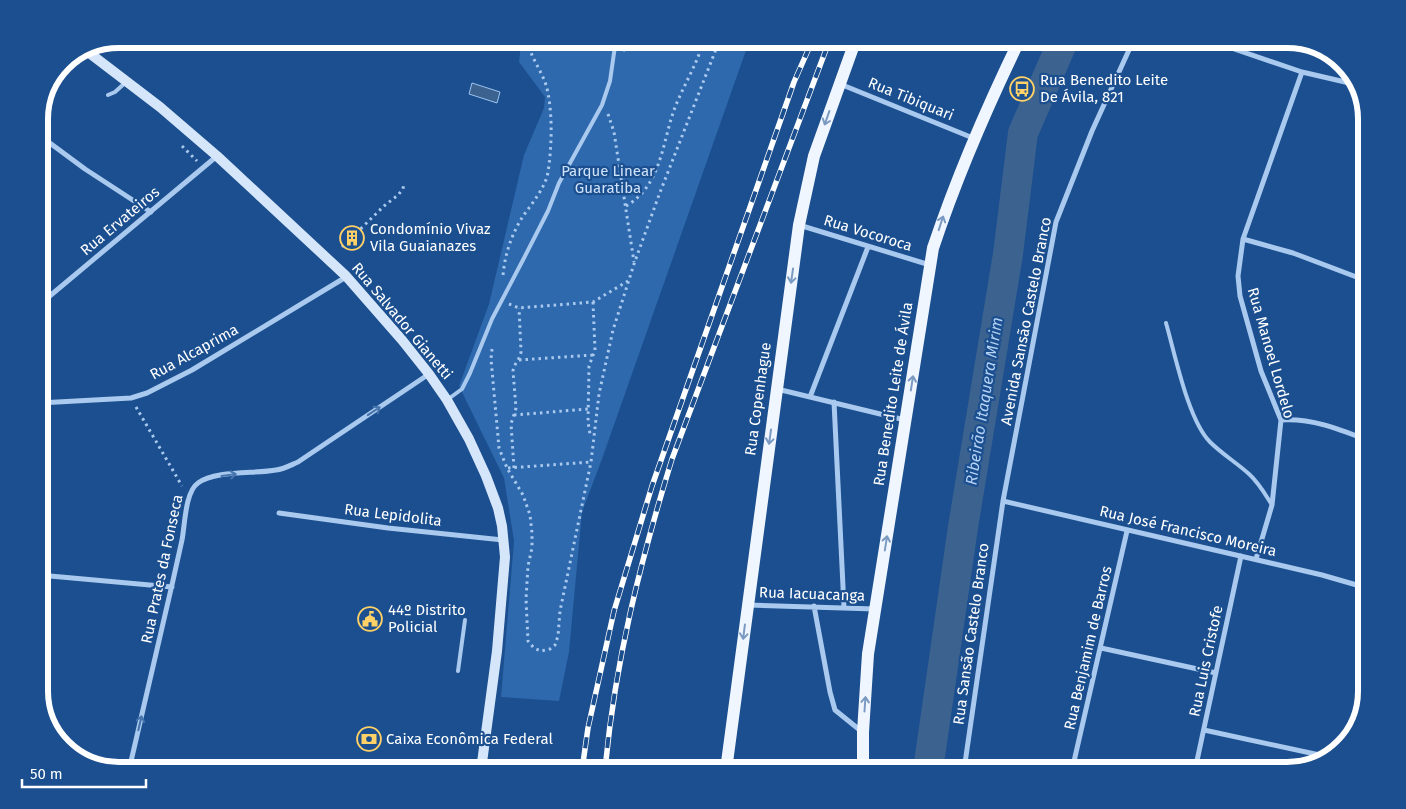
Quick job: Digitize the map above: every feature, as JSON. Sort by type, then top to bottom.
[{"type":"main road","name":"Rua Copenhague","points":[[727,762],[799,225],[814,156],[853,48]]},
{"type":"main road","name":"Rua Benedito Leite de Ávila","points":[[863,762],[868,654],[933,248],[949,199],[974,138],[1016,48]]},
{"type":"main road","name":"Rua Salvador Gianetti","points":[[90,54],[128,81],[217,156],[346,276],[429,374],[447,400],[469,439],[498,508],[504,540],[504,582],[482,762]]},
{"type":"street","name":"Avenida Sansão Castelo Branco","points":[[1003,501],[1056,222],[1092,132],[1130,48]]},
{"type":"street","points":[[1231,48],[1302,72],[1348,83]]},
{"type":"street","name":"Rua Manoel Lordelo","points":[[1256,560],[1272,506],[1281,420],[1261,371],[1240,296],[1238,276],[1243,239],[1302,72]]},
{"type":"street","name":"Rua Tibiquari","points":[[839,83],[974,138]]},
{"type":"street","points":[[48,142],[85,169],[151,212]]},
{"type":"street","name":"Rua Ervateiros","points":[[48,298],[217,156]]},
{"type":"street","name":"Rua Vocoroca","points":[[799,225],[930,265]]},
{"type":"street","points":[[1243,239],[1293,253],[1358,278]]},
{"type":"street","points":[[810,397],[868,247]]},
{"type":"street","name":"Rua Alcaprima","points":[[48,403],[131,398],[147,393],[192,370],[346,276]]},
{"type":"street","name":"Rua Prates da Fonseca","points":[[131,762],[172,588],[185,526],[188,496],[197,483],[232,474],[278,470],[298,462],[429,374]]},
{"type":"street","points":[[776,388],[906,420]]},
{"type":"street","points":[[834,402],[844,607]]},
{"type":"street","points":[[1281,420],[1314,421],[1358,437]]},
{"type":"street","name":"Rua José Francisco Moreira","points":[[1003,501],[1322,575],[1358,585]]},
{"type":"street","name":"Rua Sansão Castelo Branco","points":[[965,762],[1003,501]]},
{"type":"street","name":"Rua Lepidolita","points":[[279,513],[388,528],[504,540]]},
{"type":"street","name":"Rua Benjamim de Barros","points":[[1074,762],[1127,530]]},
{"type":"street","name":"Rua Luis Cristofe","points":[[1197,762],[1241,556]]},
{"type":"street","points":[[48,576],[172,588]]},
{"type":"street","name":"Rua Iacuacanga","points":[[747,605],[875,609]]},
{"type":"street","points":[[814,606],[835,710],[863,732]]},
{"type":"street","points":[[1101,648],[1216,672]]},
{"type":"street","points":[[1204,730],[1317,754]]},
{"type":"lane","points":[[447,400],[462,389],[492,319],[540,227],[559,183],[602,105],[607,92],[614,48]]},
{"type":"lane","points":[[108,95],[128,81]]},
{"type":"lane","points":[[1166,323],[1188,398],[1199,427],[1209,442],[1249,475],[1260,487],[1272,506]]},
{"type":"lane","points":[[458,672],[466,620]]},
{"type":"path","points":[[529,48],[545,83],[549,105],[550,142],[548,174],[508,245],[501,301],[519,308],[592,302],[629,280]]},
{"type":"path","points":[[626,206],[641,194],[653,176],[661,158],[674,110],[700,48]]},
{"type":"path","points":[[492,319],[495,328],[491,359],[500,448],[507,468],[523,495],[530,515],[532,540],[526,600],[528,642],[534,648],[541,651],[550,650],[555,645],[558,636],[564,592],[591,462],[606,357],[634,264],[659,194],[716,48]]},
{"type":"path","points":[[602,105],[607,110],[612,121],[626,206],[630,248],[634,264]]},
{"type":"path","points":[[342,247],[398,195],[403,189],[404,183]]},
{"type":"path","points":[[592,302],[596,344],[589,366],[588,430],[590,434],[594,435]]},
{"type":"path","points":[[514,468],[510,424],[516,408],[513,371],[514,366],[521,357],[519,308]]},
{"type":"path","points":[[518,360],[593,355]]},
{"type":"path","points":[[131,398],[188,496]]},
{"type":"path","points":[[513,415],[588,409]]},
{"type":"path","points":[[507,468],[591,462]]},
{"type":"green space","name":"Parque Linear Guaratiba","points":[[521,48],[747,48],[582,512],[569,652],[559,701],[501,697],[514,541],[504,478],[459,386],[489,304],[524,155],[544,108],[545,97],[519,62]]},
{"type":"shaded area","points":[[472,83],[500,92],[497,103],[469,94]]},
{"type":"waterway","name":"Ribeirão Itaquera Mirim","points":[[929,762],[963,527],[1008,254],[1023,133],[1060,48]]},
{"type":"railway","points":[[583,762],[588,728],[614,611],[652,486],[794,82],[809,48]]},
{"type":"railway","points":[[606,762],[615,690],[630,613],[649,536],[672,459],[827,48]]},
{"type":"place","name":"Rua Benedito Leite De Ávila, 821","points":[[1022,89]]},
{"type":"place","name":"Condomínio Vivaz Vila Guaianazes","points":[[352,238]]},
{"type":"place","name":"44º Distrito Policial","points":[[370,619]]},
{"type":"place","name":"Caixa Econômica Federal","points":[[369,739]]}]
